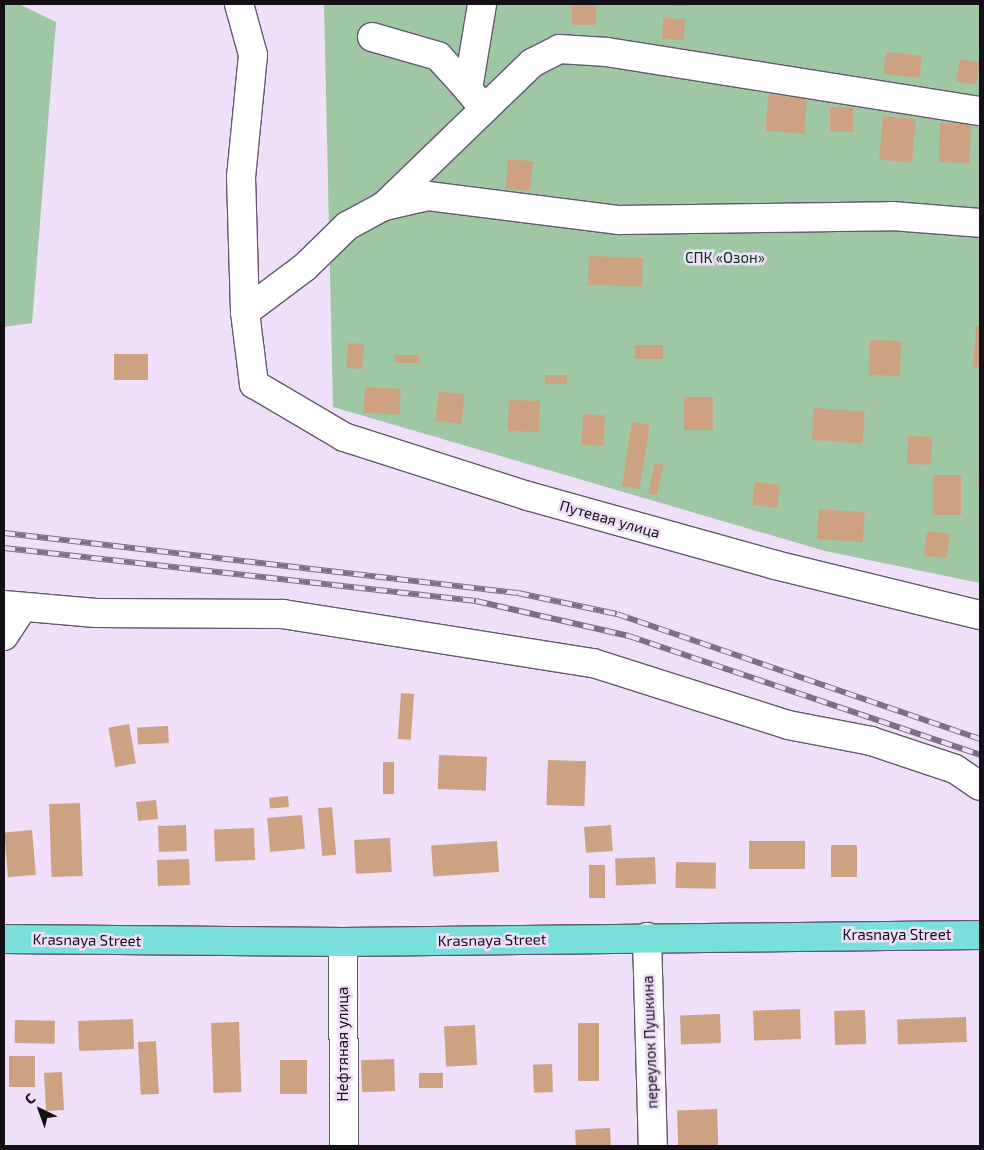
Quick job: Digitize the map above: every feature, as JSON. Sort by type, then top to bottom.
[{"type":"main road","name":"Krasnaya Street","points":[[4,939],[343,942],[980,934]]},
{"type":"street","points":[[239,4],[253,55],[241,176],[245,312]]},
{"type":"street","points":[[475,98],[482,4]]},
{"type":"street","points":[[372,37],[438,56],[475,98]]},
{"type":"street","points":[[384,206],[475,98],[532,63],[559,49],[607,52],[980,111]]},
{"type":"street","points":[[245,312],[305,267],[347,226],[384,206],[428,196],[619,220],[892,216],[980,223]]},
{"type":"street","name":"Путевая улица","points":[[245,312],[254,384],[344,437],[528,496],[775,565],[980,615]]},
{"type":"street","points":[[4,636],[12,608],[283,614],[566,658],[788,725],[871,741],[955,769],[980,786]]},
{"type":"street","name":"переулок Пушкина","points":[[647,937],[653,1146]]},
{"type":"street","name":"Нефтяная улица","points":[[343,942],[344,1146]]},
{"type":"green space","points":[[4,4],[19,4],[56,22],[32,323],[4,327]]},
{"type":"green space","name":"СПК «Озон»","points":[[324,4],[980,4],[980,583],[825,551],[333,407]]},
{"type":"building","points":[[572,4],[596,4],[596,25],[572,25]]},
{"type":"building","points":[[672,4],[686,4],[686,6],[672,6]]},
{"type":"building","points":[[663,18],[685,19],[684,40],[662,39]]},
{"type":"building","points":[[886,52],[922,56],[920,78],[884,74]]},
{"type":"building","points":[[960,59],[980,62],[976,85],[956,82]]},
{"type":"building","points":[[768,95],[807,98],[804,134],[765,131]]},
{"type":"building","points":[[830,107],[853,107],[853,132],[830,132]]},
{"type":"building","points":[[883,116],[916,119],[912,163],[879,160]]},
{"type":"building","points":[[940,123],[971,124],[970,163],[939,162]]},
{"type":"building","points":[[508,159],[533,161],[530,191],[505,189]]},
{"type":"building","points":[[589,256],[643,258],[642,287],[588,285]]},
{"type":"building","points":[[976,326],[980,326],[980,367],[973,367]]},
{"type":"building","points":[[870,340],[901,341],[900,376],[869,375]]},
{"type":"building","points":[[348,343],[364,344],[362,369],[346,368]]},
{"type":"building","points":[[635,345],[663,345],[663,359],[635,359]]},
{"type":"building","points":[[114,354],[148,354],[148,380],[114,380]]},
{"type":"building","points":[[395,355],[419,355],[419,363],[395,363]]},
{"type":"building","points":[[545,375],[567,375],[567,384],[545,384]]},
{"type":"building","points":[[365,387],[401,389],[400,415],[364,413]]},
{"type":"building","points":[[439,391],[465,394],[461,424],[435,421]]},
{"type":"building","points":[[684,397],[713,397],[713,430],[684,430]]},
{"type":"building","points":[[509,400],[540,401],[539,432],[508,431]]},
{"type":"building","points":[[814,408],[865,412],[863,443],[812,440]]},
{"type":"building","points":[[583,414],[605,415],[603,446],[581,445]]},
{"type":"building","points":[[632,422],[650,425],[640,489],[622,486]]},
{"type":"building","points":[[908,436],[932,437],[931,465],[907,464]]},
{"type":"building","points":[[655,463],[664,465],[657,495],[648,493]]},
{"type":"building","points":[[979,470],[980,486],[978,486]]},
{"type":"building","points":[[933,475],[961,475],[961,515],[933,515]]},
{"type":"building","points":[[755,482],[780,485],[777,508],[752,505]]},
{"type":"building","points":[[819,509],[865,512],[863,542],[817,539]]},
{"type":"building","points":[[927,531],[950,534],[947,559],[924,556]]},
{"type":"building","points":[[401,693],[414,694],[411,740],[398,739]]},
{"type":"building","points":[[129,724],[136,763],[115,767],[108,728]]},
{"type":"building","points":[[168,726],[169,743],[138,745],[137,728]]},
{"type":"building","points":[[439,755],[487,757],[486,791],[438,789]]},
{"type":"building","points":[[548,760],[586,761],[584,806],[546,805]]},
{"type":"building","points":[[383,762],[394,762],[394,794],[383,794]]},
{"type":"building","points":[[288,796],[289,807],[270,809],[269,798]]},
{"type":"building","points":[[156,800],[158,819],[138,821],[136,802]]},
{"type":"building","points":[[80,803],[83,876],[52,877],[49,804]]},
{"type":"building","points":[[332,807],[336,855],[322,856],[318,808]]},
{"type":"building","points":[[302,815],[305,849],[270,852],[267,818]]},
{"type":"building","points":[[186,825],[187,851],[159,852],[158,826]]},
{"type":"building","points":[[611,825],[613,851],[586,853],[584,827]]},
{"type":"building","points":[[254,828],[255,860],[215,861],[214,829]]},
{"type":"building","points":[[32,830],[36,875],[8,877],[4,832]]},
{"type":"building","points":[[390,838],[392,872],[356,874],[354,840]]},
{"type":"building","points":[[497,841],[499,872],[433,877],[431,846]]},
{"type":"building","points":[[749,841],[805,841],[805,869],[749,869]]},
{"type":"building","points":[[831,845],[857,845],[857,877],[831,877]]},
{"type":"building","points":[[655,857],[656,884],[616,885],[615,858]]},
{"type":"building","points":[[189,859],[190,885],[158,886],[157,860]]},
{"type":"building","points":[[676,862],[716,863],[716,889],[676,888]]},
{"type":"building","points":[[589,865],[605,865],[605,898],[589,898]]},
{"type":"building","points":[[800,1009],[801,1039],[754,1041],[753,1011]]},
{"type":"building","points":[[865,1010],[866,1044],[835,1045],[834,1011]]},
{"type":"building","points":[[720,1014],[721,1043],[681,1044],[680,1015]]},
{"type":"building","points":[[966,1017],[967,1042],[898,1044],[897,1019]]},
{"type":"building","points":[[133,1019],[134,1049],[79,1051],[78,1021]]},
{"type":"building","points":[[15,1020],[55,1021],[55,1044],[15,1043]]},
{"type":"building","points":[[239,1022],[241,1092],[213,1093],[211,1023]]},
{"type":"building","points":[[578,1023],[599,1023],[599,1081],[578,1081]]},
{"type":"building","points":[[475,1025],[477,1065],[446,1067],[444,1027]]},
{"type":"building","points":[[156,1041],[159,1094],[141,1095],[138,1042]]},
{"type":"building","points":[[9,1056],[35,1056],[35,1087],[9,1087]]},
{"type":"building","points":[[394,1059],[395,1091],[362,1092],[361,1060]]},
{"type":"building","points":[[280,1060],[307,1060],[307,1094],[280,1094]]},
{"type":"building","points":[[552,1064],[553,1092],[534,1093],[533,1065]]},
{"type":"building","points":[[62,1072],[64,1110],[46,1111],[44,1073]]},
{"type":"building","points":[[419,1073],[443,1073],[443,1088],[419,1088]]},
{"type":"building","points":[[717,1109],[718,1146],[678,1146],[677,1110]]},
{"type":"building","points":[[610,1128],[611,1146],[576,1146],[575,1130]]},
{"type":"railway","points":[[4,533],[518,593],[617,614],[980,739]]},
{"type":"railway","points":[[4,548],[476,601],[629,636],[980,755]]}]
